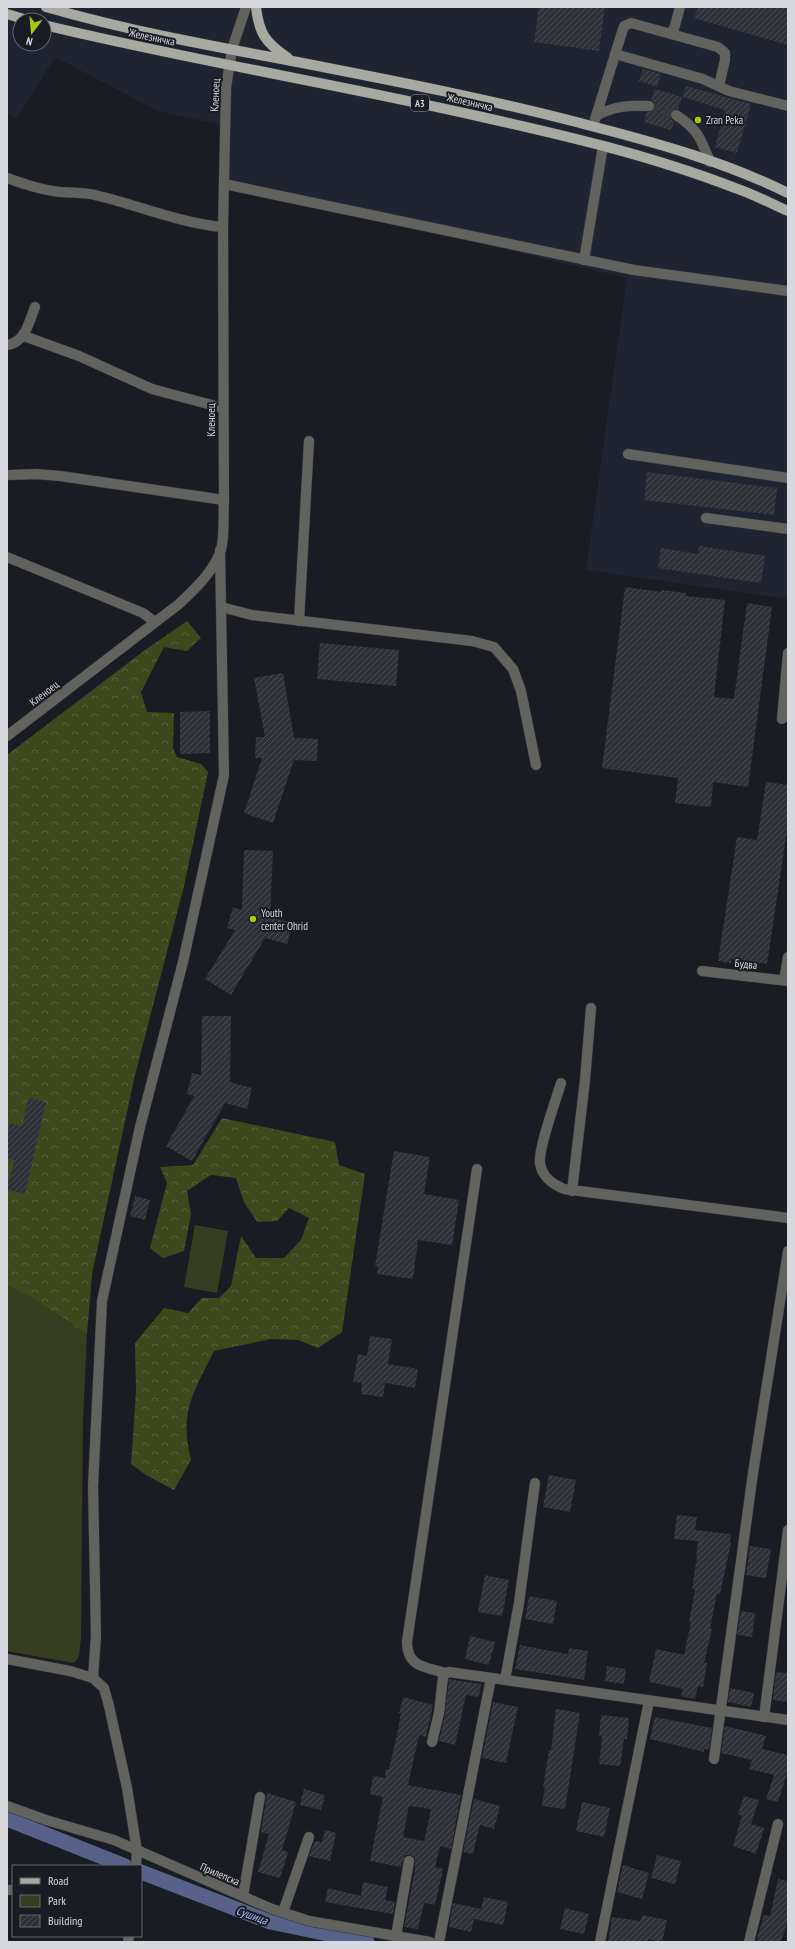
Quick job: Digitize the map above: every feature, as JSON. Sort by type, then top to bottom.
[{"type":"main road","name":"Железничка","points":[[46,7],[146,33],[595,121],[710,162],[788,193]]},
{"type":"main road","points":[[256,7],[258,22],[265,40],[291,61]]},
{"type":"main road","name":"Железничка","points":[[52,27],[122,44],[378,94],[603,146],[653,160],[735,188],[788,211]]},
{"type":"street","name":"Кленоец","points":[[7,736],[179,604],[194,590],[208,572],[220,550],[223,534],[224,500],[223,227],[226,88],[232,49],[246,7]]},
{"type":"street","points":[[670,33],[674,29],[680,7]]},
{"type":"street","points":[[595,121],[624,26],[631,23],[718,47],[725,53],[725,60],[719,86]]},
{"type":"street","points":[[615,54],[703,79],[729,91],[788,106]]},
{"type":"street","points":[[595,121],[605,111],[627,105],[649,106]]},
{"type":"street","points":[[676,115],[686,122],[700,136],[710,162]]},
{"type":"street","points":[[584,260],[603,146]]},
{"type":"street","points":[[7,178],[40,189],[61,192],[82,192],[180,219],[205,225],[223,227]]},
{"type":"street","points":[[224,184],[634,270],[788,291]]},
{"type":"street","points":[[7,345],[11,345],[24,336],[36,307]]},
{"type":"street","points":[[24,336],[79,356],[152,389],[223,408]]},
{"type":"street","points":[[299,621],[309,441]]},
{"type":"street","points":[[628,454],[788,478]]},
{"type":"street","points":[[10,475],[36,474],[60,476],[224,500]]},
{"type":"street","points":[[706,518],[788,529]]},
{"type":"street","points":[[93,1678],[96,1636],[93,1486],[102,1301],[140,1127],[183,962],[224,775],[220,550]]},
{"type":"street","points":[[7,557],[143,613],[155,622]]},
{"type":"street","points":[[222,607],[252,616],[472,641],[494,647],[513,669],[521,691],[536,765]]},
{"type":"street","points":[[782,719],[788,653]]},
{"type":"street","points":[[786,980],[788,957]]},
{"type":"street","name":"Будва","points":[[702,971],[786,980]]},
{"type":"street","points":[[568,1190],[585,1080],[591,1008]]},
{"type":"street","points":[[560,1083],[543,1145],[540,1162],[544,1176],[553,1185],[568,1190],[788,1218]]},
{"type":"street","points":[[477,1169],[407,1642],[407,1652],[415,1664],[446,1673],[788,1720]]},
{"type":"street","points":[[714,1759],[753,1473],[788,1251]]},
{"type":"street","points":[[505,1680],[519,1603],[535,1483]]},
{"type":"street","points":[[764,1717],[788,1530]]},
{"type":"street","points":[[7,1659],[70,1671],[93,1678],[104,1688],[126,1788],[137,1851],[136,1865]]},
{"type":"street","points":[[432,1742],[439,1713],[443,1677],[446,1673]]},
{"type":"street","points":[[439,1942],[491,1678]]},
{"type":"street","points":[[600,1942],[649,1701]]},
{"type":"street","points":[[243,1896],[260,1797]]},
{"type":"street","name":"Прилепска","points":[[7,1806],[46,1820],[114,1840],[243,1896],[309,1921],[430,1942]]},
{"type":"street","points":[[749,1942],[778,1824]]},
{"type":"street","points":[[282,1912],[309,1837]]},
{"type":"street","points":[[396,1936],[409,1861]]},
{"type":"shaded area","points":[[7,7],[788,7],[788,599],[586,570],[627,278],[224,184],[225,126],[158,111],[55,57],[17,118],[7,113]]},
{"type":"green space","points":[[187,621],[201,638],[187,651],[164,647],[141,692],[147,712],[174,713],[173,748],[177,757],[201,764],[208,772],[184,886],[135,1075],[92,1274],[87,1334],[35,1300],[7,1285],[7,755],[145,650]]},
{"type":"green space","points":[[222,1118],[335,1142],[339,1165],[365,1174],[342,1332],[318,1348],[298,1340],[271,1339],[214,1351],[194,1392],[190,1404],[187,1416],[187,1429],[191,1460],[174,1490],[146,1475],[131,1464],[136,1392],[135,1343],[164,1308],[188,1313],[202,1298],[219,1298],[231,1286],[241,1236],[256,1258],[284,1258],[301,1240],[309,1218],[289,1208],[277,1221],[257,1222],[244,1202],[236,1178],[211,1175],[187,1191],[191,1214],[184,1251],[163,1258],[150,1248],[167,1183],[160,1167],[193,1165]]},
{"type":"green space","points":[[195,1225],[228,1231],[217,1293],[184,1287]]},
{"type":"green space","points":[[7,1285],[35,1300],[87,1334],[83,1421],[81,1638],[79,1656],[74,1663],[7,1651]]},
{"type":"building","points":[[539,7],[605,7],[599,51],[534,42]]},
{"type":"building","points":[[698,7],[788,7],[788,45],[694,18]]},
{"type":"building","points":[[643,69],[661,74],[657,87],[639,81]]},
{"type":"building","points":[[686,86],[751,104],[737,153],[715,147],[725,110],[683,97]]},
{"type":"building","points":[[655,89],[682,97],[678,109],[673,109],[670,114],[670,118],[674,122],[671,130],[644,122],[647,112],[655,109],[655,103],[651,100]]},
{"type":"building","points":[[647,472],[777,488],[774,515],[644,500]]},
{"type":"building","points":[[699,546],[765,556],[761,583],[658,568],[661,548],[698,554]]},
{"type":"building","points":[[625,587],[661,592],[661,590],[686,593],[686,596],[725,600],[714,697],[734,699],[747,603],[772,607],[748,787],[713,782],[711,807],[675,803],[678,778],[602,768]]},
{"type":"building","points":[[320,643],[399,650],[396,686],[317,679]]},
{"type":"building","points":[[283,673],[294,738],[318,739],[317,761],[294,760],[273,823],[244,813],[262,758],[255,758],[256,737],[265,737],[254,678]]},
{"type":"building","points":[[210,711],[210,753],[180,754],[180,712]]},
{"type":"building","points":[[766,782],[788,785],[788,824],[767,964],[731,959],[731,963],[718,961],[737,837],[757,840]]},
{"type":"building","name":"Youth center Ohrid","points":[[244,850],[273,851],[270,917],[293,923],[287,944],[265,938],[231,995],[205,979],[235,930],[227,928],[233,907],[242,910]]},
{"type":"building","points":[[202,1016],[231,1016],[230,1082],[252,1088],[247,1109],[225,1103],[192,1161],[166,1146],[194,1096],[187,1094],[192,1073],[201,1075]]},
{"type":"building","points":[[28,1098],[46,1102],[25,1194],[7,1190],[14,1160],[7,1158],[7,1135],[10,1123],[22,1126]]},
{"type":"building","points":[[394,1151],[430,1157],[424,1194],[459,1200],[452,1245],[418,1240],[413,1279],[377,1274],[378,1267],[375,1266]]},
{"type":"building","points":[[135,1196],[150,1200],[145,1220],[130,1216]]},
{"type":"building","points":[[370,1336],[392,1339],[388,1364],[418,1369],[415,1388],[385,1383],[383,1397],[361,1394],[362,1383],[353,1382],[358,1354],[367,1356]]},
{"type":"building","points":[[549,1475],[576,1480],[570,1512],[543,1507]]},
{"type":"building","points":[[677,1515],[697,1517],[695,1530],[731,1534],[731,1543],[720,1594],[717,1593],[710,1629],[712,1629],[704,1663],[707,1663],[703,1687],[698,1686],[695,1699],[681,1696],[683,1689],[649,1682],[656,1649],[684,1655],[691,1622],[689,1622],[695,1590],[692,1589],[698,1541],[674,1539]]},
{"type":"building","points":[[750,1546],[771,1549],[766,1578],[746,1575]]},
{"type":"building","points":[[485,1575],[509,1580],[502,1616],[478,1612]]},
{"type":"building","points":[[529,1596],[557,1601],[553,1624],[525,1619]]},
{"type":"building","points":[[741,1611],[755,1613],[752,1637],[737,1635]]},
{"type":"building","points":[[470,1636],[495,1642],[489,1665],[465,1659]]},
{"type":"building","points":[[520,1645],[568,1654],[569,1648],[588,1651],[584,1680],[515,1669]]},
{"type":"building","points":[[607,1666],[626,1669],[624,1684],[605,1681]]},
{"type":"building","points":[[776,1672],[788,1673],[788,1702],[773,1700]]},
{"type":"building","points":[[449,1679],[481,1684],[479,1697],[466,1695],[455,1745],[439,1741],[445,1714]]},
{"type":"building","points":[[730,1688],[754,1693],[751,1707],[728,1702]]},
{"type":"building","points":[[403,1697],[433,1705],[426,1737],[419,1735],[408,1785],[461,1795],[451,1849],[440,1846],[435,1867],[443,1869],[435,1905],[424,1903],[418,1929],[404,1927],[415,1870],[415,1858],[410,1855],[406,1855],[401,1867],[370,1861],[383,1797],[370,1794],[373,1776],[385,1778],[386,1769],[389,1769],[398,1730],[401,1713],[399,1713]],"holes":[[[409,1806],[431,1809],[424,1841],[403,1837]]]},
{"type":"building","points":[[493,1702],[518,1707],[506,1763],[482,1758]]},
{"type":"building","points":[[556,1709],[580,1713],[565,1809],[542,1806],[545,1787],[543,1787],[549,1750],[551,1750]]},
{"type":"building","points":[[601,1715],[629,1718],[627,1739],[624,1739],[620,1766],[599,1764],[602,1736],[599,1736]]},
{"type":"building","points":[[655,1717],[712,1728],[709,1750],[704,1749],[704,1752],[650,1739]]},
{"type":"building","points":[[725,1726],[766,1736],[762,1749],[788,1755],[788,1771],[778,1802],[766,1799],[774,1775],[749,1769],[752,1760],[721,1753]]},
{"type":"building","points":[[304,1789],[325,1795],[321,1810],[300,1805]]},
{"type":"building","points":[[267,1793],[296,1802],[282,1850],[288,1852],[280,1878],[258,1872],[269,1834],[261,1832]]},
{"type":"building","points":[[744,1796],[759,1800],[751,1824],[764,1828],[756,1854],[733,1846],[742,1816],[738,1814]]},
{"type":"building","points":[[474,1799],[500,1806],[494,1829],[480,1825],[473,1854],[463,1852]]},
{"type":"building","points":[[582,1802],[610,1808],[604,1837],[576,1831]]},
{"type":"building","points":[[325,1830],[336,1833],[330,1861],[309,1856],[315,1841],[322,1842]]},
{"type":"building","points":[[657,1855],[681,1861],[675,1884],[651,1878]]},
{"type":"building","points":[[623,1865],[649,1873],[642,1899],[617,1892]]},
{"type":"building","points":[[778,1879],[788,1881],[788,1920],[781,1942],[756,1942],[764,1915],[770,1916]]},
{"type":"building","points":[[363,1882],[388,1887],[385,1900],[395,1902],[393,1914],[325,1902],[328,1888],[361,1896]]},
{"type":"building","points":[[484,1897],[508,1902],[503,1925],[474,1919],[471,1932],[449,1927],[453,1903],[481,1909]]},
{"type":"building","points":[[565,1908],[589,1914],[584,1934],[560,1929]]},
{"type":"building","points":[[642,1915],[667,1920],[662,1942],[648,1939],[648,1942],[608,1942],[612,1917],[640,1921]]},
{"type":"waterway","name":"Сушица","points":[[7,1819],[122,1865]]},
{"type":"waterway","name":"Сушица","points":[[142,1872],[270,1922],[367,1942]]},
{"type":"tunnel","points":[[649,106],[676,115]]},
{"type":"place","name":"Zran Peka","points":[[698,120]]},
{"type":"place","name":"Youth center Ohrid","points":[[253,919]]}]
